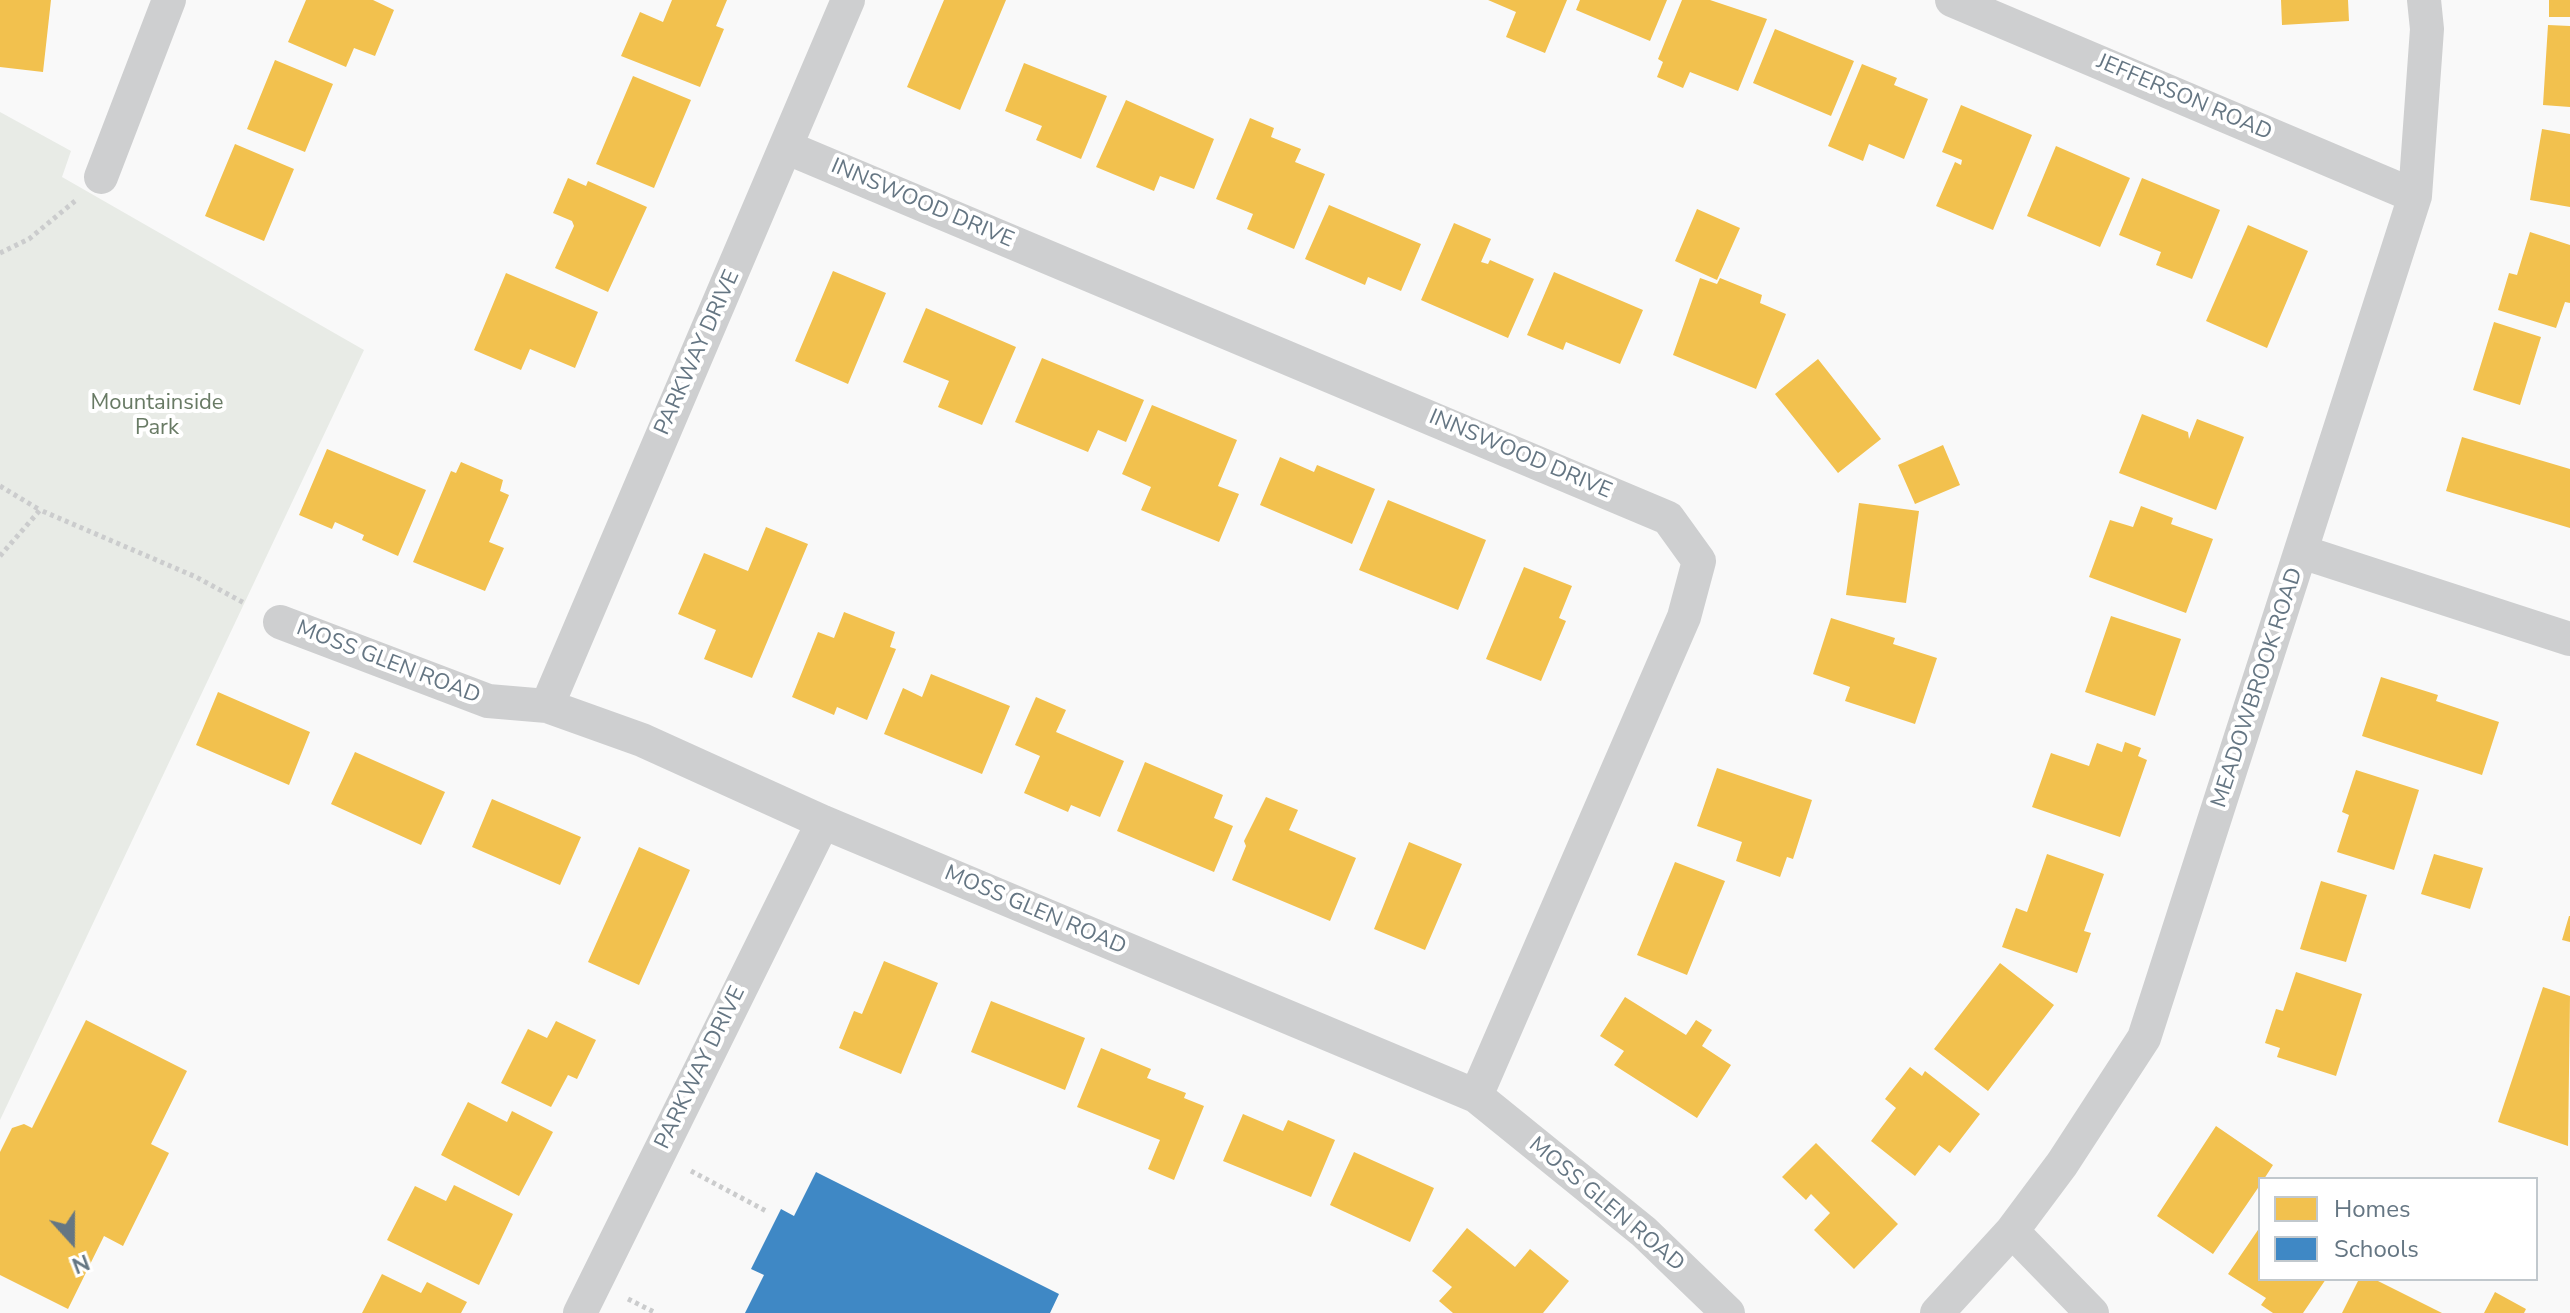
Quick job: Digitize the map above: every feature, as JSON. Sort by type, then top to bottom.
[{"type":"street","points":[[101,177],[169,0]]},
{"type":"street","name":"PARKWAY DRIVE","points":[[547,706],[788,148],[848,0]]},
{"type":"street","name":"JEFFERSON ROAD","points":[[1952,0],[2415,196]]},
{"type":"street","name":"MEADOWBROOK ROAD","points":[[1937,1313],[2012,1231],[2062,1164],[2144,1038],[2415,196],[2427,29],[2424,0]]},
{"type":"street","name":"INNSWOOD DRIVE","points":[[788,148],[1668,518],[1699,561],[1684,617],[1476,1096]]},
{"type":"street","points":[[2302,552],[2570,639]]},
{"type":"street","name":"MOSS GLEN ROAD","points":[[280,622],[488,701],[547,706],[642,740],[823,822],[1476,1096],[1644,1232],[1728,1313]]},
{"type":"street","name":"PARKWAY DRIVE","points":[[580,1313],[823,822]]},
{"type":"street","points":[[2012,1231],[2092,1313]]},
{"type":"path","points":[[0,253],[29,239],[101,177]]},
{"type":"path","points":[[0,486],[40,510],[196,577],[280,622]]},
{"type":"path","points":[[0,556],[40,510]]},
{"type":"path","points":[[658,1154],[768,1212]]},
{"type":"green space","name":"Mountainside Park","points":[[0,112],[71,151],[62,177],[364,350],[0,1120]]},
{"type":"building: Homes","points":[[0,0],[51,0],[43,72],[0,67]]},
{"type":"building: Homes","points":[[306,0],[373,0],[394,10],[375,56],[354,48],[346,67],[288,42]]},
{"type":"building: Homes","points":[[672,0],[727,0],[716,26],[724,29],[700,87],[621,56],[640,12],[663,22]]},
{"type":"building: Homes","points":[[944,0],[1006,0],[960,110],[907,87]]},
{"type":"building: Homes","points":[[1488,0],[1567,0],[1545,53],[1506,37],[1516,12]]},
{"type":"building: Homes","points":[[1580,0],[1667,0],[1650,41],[1576,10]]},
{"type":"building: Homes","points":[[1682,0],[1710,0],[1767,19],[1738,91],[1690,72],[1683,88],[1657,77],[1663,62],[1658,59]]},
{"type":"building: Homes","points":[[2281,0],[2348,0],[2349,21],[2282,25]]},
{"type":"building: Homes","points":[[2549,0],[2570,0],[2570,17],[2549,17]]},
{"type":"building: Homes","points":[[2548,25],[2570,26],[2570,107],[2543,105]]},
{"type":"building: Homes","points":[[1775,29],[1854,61],[1831,116],[1753,83]]},
{"type":"building: Homes","points":[[275,60],[333,84],[305,152],[247,129]]},
{"type":"building: Homes","points":[[1024,63],[1107,96],[1081,159],[1036,140],[1042,126],[1005,111]]},
{"type":"building: Homes","points":[[1862,64],[1897,78],[1894,85],[1928,99],[1904,159],[1869,144],[1863,161],[1828,146]]},
{"type":"building: Homes","points":[[633,76],[691,100],[654,188],[596,164]]},
{"type":"building: Homes","points":[[1126,100],[1214,139],[1194,189],[1160,176],[1154,191],[1096,167]]},
{"type":"building: Homes","points":[[1961,105],[2032,135],[1993,230],[1936,206],[1955,162],[1961,165],[1962,160],[1942,152]]},
{"type":"building: Homes","points":[[1250,118],[1274,128],[1271,137],[1301,149],[1295,162],[1325,174],[1294,249],[1247,229],[1253,214],[1216,199]]},
{"type":"building: Homes","points":[[2542,129],[2570,134],[2570,207],[2530,200]]},
{"type":"building: Homes","points":[[235,144],[294,169],[264,241],[205,216]]},
{"type":"building: Homes","points":[[2056,146],[2130,178],[2100,247],[2027,216]]},
{"type":"building: Homes","points":[[568,178],[586,186],[588,181],[647,207],[608,292],[555,268],[574,226],[572,221],[553,213]]},
{"type":"building: Homes","points":[[2142,178],[2220,210],[2192,279],[2156,265],[2161,252],[2119,235]]},
{"type":"building: Homes","points":[[1329,205],[1421,244],[1401,291],[1368,277],[1365,285],[1305,259]]},
{"type":"building: Homes","points":[[1697,209],[1740,228],[1717,280],[1675,261]]},
{"type":"building: Homes","points":[[1454,223],[1491,239],[1481,262],[1488,264],[1490,260],[1534,279],[1508,338],[1421,300]]},
{"type":"building: Homes","points":[[2248,225],[2308,251],[2267,348],[2206,321]]},
{"type":"building: Homes","points":[[2530,232],[2570,245],[2570,303],[2565,302],[2556,328],[2498,310],[2509,273],[2517,275]]},
{"type":"building: Homes","points":[[833,271],[886,293],[848,384],[795,361]]},
{"type":"building: Homes","points":[[1554,272],[1643,310],[1620,364],[1566,342],[1563,350],[1527,335]]},
{"type":"building: Homes","points":[[506,273],[598,312],[575,368],[530,349],[521,370],[474,350]]},
{"type":"building: Homes","points":[[1700,278],[1717,284],[1720,278],[1762,295],[1760,303],[1786,314],[1756,389],[1673,355]]},
{"type":"building: Homes","points":[[926,308],[1016,347],[982,425],[938,407],[949,381],[903,362]]},
{"type":"building: Homes","points":[[2494,322],[2541,337],[2520,405],[2473,390]]},
{"type":"building: Homes","points":[[1042,358],[1144,400],[1126,442],[1098,430],[1088,452],[1015,422]]},
{"type":"building: Homes","points":[[1818,359],[1881,439],[1838,473],[1775,394]]},
{"type":"building: Homes","points":[[1152,405],[1237,440],[1218,486],[1239,494],[1219,542],[1141,510],[1151,487],[1122,474]]},
{"type":"building: Homes","points":[[2142,414],[2188,432],[2189,439],[2197,419],[2244,437],[2216,510],[2119,473]]},
{"type":"building: Homes","points":[[2462,437],[2570,469],[2570,528],[2446,491]]},
{"type":"building: Homes","points":[[1943,445],[1960,485],[1915,504],[1898,465]]},
{"type":"building: Homes","points":[[327,449],[426,490],[398,556],[362,540],[364,535],[335,522],[332,529],[299,515]]},
{"type":"building: Homes","points":[[1280,457],[1314,472],[1317,465],[1375,489],[1352,544],[1260,505]]},
{"type":"building: Homes","points":[[461,462],[503,480],[500,491],[509,495],[489,542],[504,548],[485,591],[413,562],[451,471],[456,473]]},
{"type":"building: Homes","points":[[1388,500],[1486,540],[1458,610],[1359,570]]},
{"type":"building: Homes","points":[[1859,503],[1919,511],[1906,603],[1846,595]]},
{"type":"building: Homes","points":[[2141,506],[2173,518],[2171,524],[2213,539],[2186,613],[2089,577],[2110,520],[2133,527]]},
{"type":"building: Homes","points":[[766,527],[808,544],[752,678],[704,659],[716,630],[678,614],[704,553],[748,571]]},
{"type":"building: Homes","points":[[1524,567],[1572,586],[1559,618],[1566,621],[1541,681],[1486,659]]},
{"type":"building: Homes","points":[[844,612],[895,632],[890,647],[896,649],[867,720],[837,707],[834,715],[792,697],[818,632],[834,638]]},
{"type":"building: Homes","points":[[2111,616],[2181,639],[2155,716],[2085,692]]},
{"type":"building: Homes","points":[[1831,618],[1895,638],[1893,644],[1937,658],[1915,724],[1845,701],[1850,687],[1813,674]]},
{"type":"building: Homes","points":[[931,674],[1010,706],[982,774],[884,734],[903,688],[922,697]]},
{"type":"building: Homes","points":[[2381,677],[2438,695],[2436,701],[2499,722],[2482,775],[2362,736]]},
{"type":"building: Homes","points":[[218,692],[310,732],[289,785],[196,745]]},
{"type":"building: Homes","points":[[1036,697],[1066,710],[1056,732],[1124,761],[1100,817],[1071,805],[1068,812],[1024,793],[1040,756],[1015,745]]},
{"type":"building: Homes","points":[[2125,742],[2141,748],[2138,756],[2147,760],[2120,837],[2032,807],[2051,753],[2089,766],[2097,743],[2122,752]]},
{"type":"building: Homes","points":[[355,752],[445,792],[421,845],[331,804]]},
{"type":"building: Homes","points":[[1145,762],[1223,795],[1214,818],[1233,826],[1214,872],[1117,831]]},
{"type":"building: Homes","points":[[1717,768],[1812,800],[1793,859],[1787,857],[1780,877],[1736,861],[1742,842],[1697,826]]},
{"type":"building: Homes","points":[[2356,770],[2419,790],[2394,870],[2337,852],[2349,815],[2342,812]]},
{"type":"building: Homes","points":[[1266,797],[1298,810],[1289,830],[1356,858],[1330,921],[1232,880],[1246,846],[1244,841]]},
{"type":"building: Homes","points":[[492,799],[581,837],[560,885],[472,847]]},
{"type":"building: Homes","points":[[1409,842],[1462,864],[1425,950],[1374,929]]},
{"type":"building: Homes","points":[[639,847],[690,870],[639,985],[588,962]]},
{"type":"building: Homes","points":[[2047,854],[2104,874],[2084,931],[2091,933],[2077,973],[2002,947],[2016,908],[2027,912]]},
{"type":"building: Homes","points":[[2434,854],[2483,868],[2470,909],[2421,894]]},
{"type":"building: Homes","points":[[1675,862],[1725,881],[1687,975],[1637,955]]},
{"type":"building: Homes","points":[[2321,881],[2367,895],[2346,962],[2300,949]]},
{"type":"building: Homes","points":[[2570,916],[2570,942],[2562,940]]},
{"type":"building: Homes","points":[[884,961],[938,983],[901,1074],[839,1048],[854,1011],[862,1014]]},
{"type":"building: Homes","points":[[2000,963],[2054,1005],[1988,1091],[1934,1049]]},
{"type":"building: Homes","points":[[2296,972],[2362,994],[2336,1076],[2277,1057],[2280,1048],[2265,1043],[2276,1009],[2283,1011]]},
{"type":"building: Homes","points":[[2543,987],[2570,996],[2568,1146],[2498,1122]]},
{"type":"building: Homes","points":[[1625,997],[1686,1035],[1696,1020],[1712,1030],[1702,1046],[1731,1065],[1697,1118],[1614,1065],[1624,1051],[1600,1036]]},
{"type":"building: Homes","points":[[991,1001],[1085,1038],[1065,1090],[971,1052]]},
{"type":"building: Homes","points":[[86,1020],[187,1071],[151,1144],[169,1153],[123,1246],[104,1236],[68,1309],[0,1275],[0,1152],[12,1128],[24,1124],[32,1128]]},
{"type":"building: Homes","points":[[556,1021],[596,1040],[577,1079],[568,1075],[551,1107],[501,1083],[528,1029],[547,1038]]},
{"type":"building: Homes","points":[[1101,1048],[1151,1069],[1147,1078],[1186,1093],[1184,1098],[1204,1106],[1174,1180],[1148,1169],[1160,1140],[1077,1107]]},
{"type":"building: Homes","points":[[1910,1067],[1922,1076],[1925,1071],[1980,1114],[1950,1153],[1939,1145],[1915,1176],[1871,1141],[1896,1108],[1885,1099]]},
{"type":"building: Homes","points":[[468,1102],[507,1122],[512,1111],[553,1132],[519,1196],[441,1155]]},
{"type":"building: Homes","points":[[1243,1114],[1283,1131],[1288,1120],[1335,1140],[1311,1197],[1223,1161]]},
{"type":"building: Homes","points":[[2216,1126],[2273,1165],[2265,1177],[2258,1177],[2258,1188],[2213,1254],[2157,1216]]},
{"type":"building: Homes","points":[[1816,1143],[1898,1224],[1854,1269],[1814,1230],[1830,1213],[1811,1194],[1806,1200],[1782,1177]]},
{"type":"building: Homes","points":[[1354,1152],[1434,1188],[1410,1242],[1330,1205]]},
{"type":"building: Homes","points":[[454,1185],[513,1214],[479,1285],[387,1240],[415,1186],[446,1201]]},
{"type":"building: Homes","points":[[1467,1228],[1515,1267],[1530,1249],[1569,1281],[1543,1313],[1453,1313],[1439,1301],[1452,1287],[1432,1271]]},
{"type":"building: Homes","points":[[2258,1230],[2258,1281],[2325,1281],[2303,1313],[2273,1313],[2261,1305],[2266,1298],[2228,1274]]},
{"type":"building: Homes","points":[[382,1274],[421,1293],[427,1282],[467,1302],[461,1313],[362,1313]]},
{"type":"building: Homes","points":[[2358,1281],[2378,1281],[2442,1313],[2342,1313]]},
{"type":"building: Homes","points":[[2495,1292],[2526,1309],[2524,1313],[2484,1313]]},
{"type":"building: Schools","points":[[816,1172],[1059,1294],[1050,1313],[745,1313],[764,1275],[751,1269],[781,1209],[794,1216]]}]
